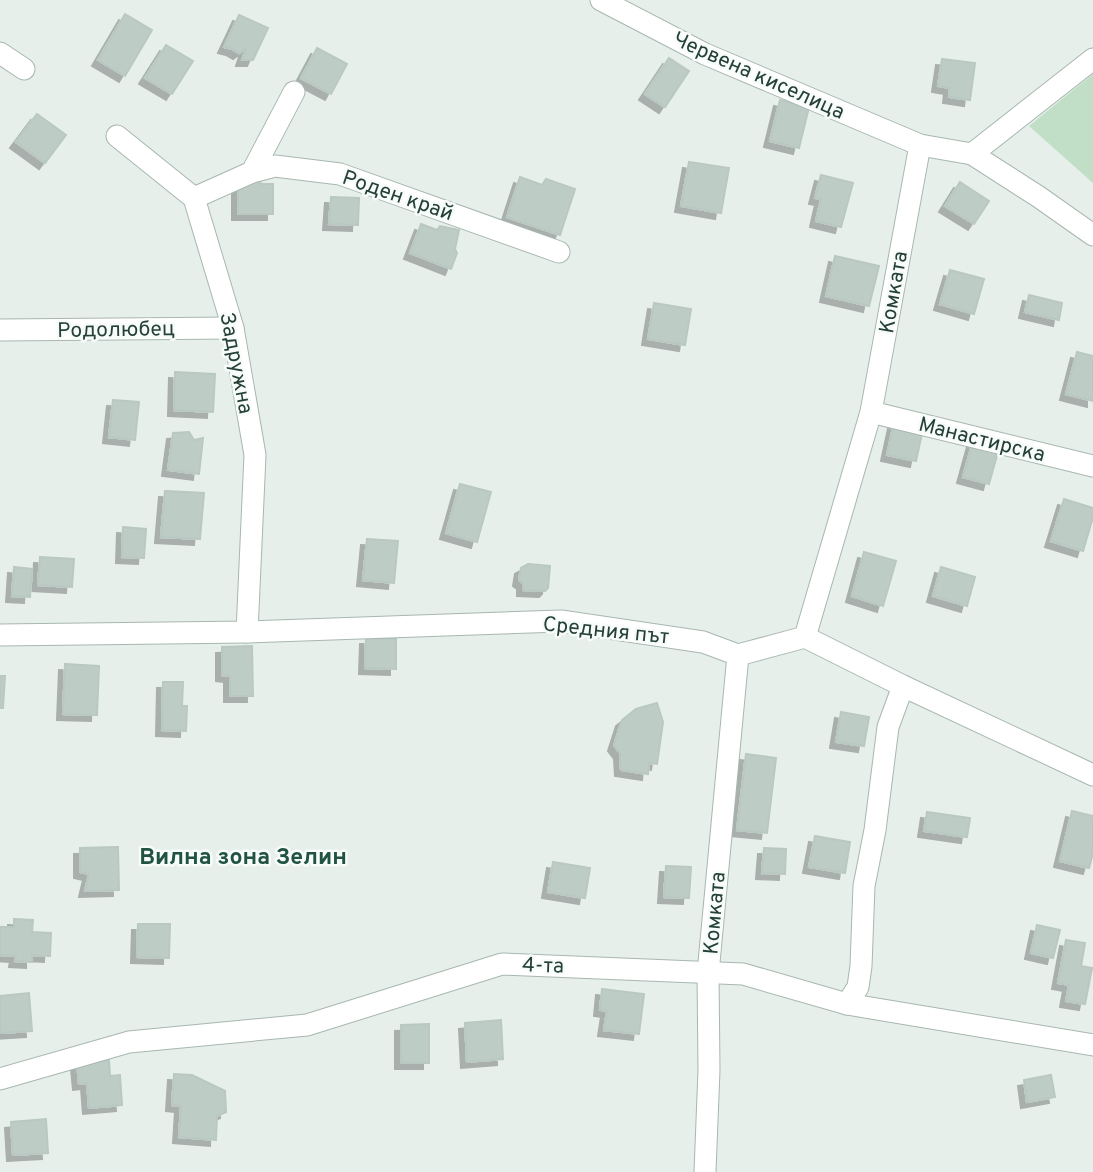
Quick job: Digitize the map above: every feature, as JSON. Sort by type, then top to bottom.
[{"type":"street","name":"Червена киселица","points":[[601,0],[705,54],[920,145]]},
{"type":"street","points":[[0,53],[23,69]]},
{"type":"street","points":[[972,154],[1093,59]]},
{"type":"street","points":[[252,172],[294,92]]},
{"type":"street","points":[[117,136],[194,198]]},
{"type":"street","points":[[920,145],[972,154],[1093,235]]},
{"type":"street","name":"Комката","points":[[806,637],[871,412],[920,145]]},
{"type":"street","name":"Роден край","points":[[194,198],[252,172],[275,166],[340,174],[559,252]]},
{"type":"street","name":"Задружна","points":[[194,198],[233,328],[255,455],[247,632]]},
{"type":"street","name":"Родолюбец","points":[[0,330],[233,328]]},
{"type":"street","name":"Манастирска","points":[[871,412],[1093,467]]},
{"type":"street","name":"Средния път","points":[[0,635],[247,632],[561,621],[703,642],[738,655]]},
{"type":"street","points":[[738,655],[806,637],[1093,775]]},
{"type":"street","name":"Комката","points":[[705,1172],[709,1070],[708,973],[738,655]]},
{"type":"street","points":[[846,1004],[858,987],[864,886],[875,830],[888,727],[903,685]]},
{"type":"street","name":"4-та","points":[[0,1079],[130,1042],[307,1025],[502,964],[743,974],[846,1004],[1093,1045]]},
{"type":"green space","points":[[1093,74],[1093,183],[1029,126]]},
{"type":"building","points":[[125,14],[152,30],[125,76],[98,60]]},
{"type":"building","points":[[239,15],[268,28],[253,60],[242,60],[246,48],[239,53],[224,47]]},
{"type":"building","points":[[166,45],[193,61],[172,94],[145,78]]},
{"type":"building","points":[[317,48],[347,64],[331,94],[301,78]]},
{"type":"building","points":[[669,58],[689,71],[665,107],[645,94]]},
{"type":"building","points":[[942,59],[975,63],[970,100],[949,97],[950,88],[938,86]]},
{"type":"building","points":[[780,100],[809,107],[799,148],[770,141]]},
{"type":"building","points":[[37,114],[66,135],[45,163],[16,142]]},
{"type":"building","points":[[689,162],[729,168],[721,213],[681,206]]},
{"type":"building","points":[[821,175],[853,183],[841,227],[816,221],[821,199],[815,198]]},
{"type":"building","points":[[520,177],[542,185],[546,179],[575,189],[560,235],[507,217]]},
{"type":"building","points":[[259,179],[261,184],[273,184],[273,214],[238,214],[238,180]]},
{"type":"building","points":[[960,182],[989,201],[974,224],[945,206]]},
{"type":"building","points":[[331,197],[359,198],[358,225],[329,224]]},
{"type":"building","points":[[421,224],[437,230],[440,226],[459,230],[455,249],[457,253],[451,269],[410,253]]},
{"type":"building","points":[[835,256],[879,266],[869,306],[826,296]]},
{"type":"building","points":[[950,270],[984,279],[974,314],[940,304]]},
{"type":"building","points":[[1029,295],[1062,303],[1059,320],[1025,312]]},
{"type":"building","points":[[654,303],[691,309],[685,345],[648,339]]},
{"type":"building","points":[[1077,352],[1093,356],[1093,401],[1066,394]]},
{"type":"building","points":[[175,372],[215,374],[213,412],[174,410]]},
{"type":"building","points":[[113,400],[139,402],[135,440],[109,437]]},
{"type":"building","points":[[894,423],[923,429],[916,461],[887,455]]},
{"type":"building","points":[[189,432],[194,440],[203,438],[199,474],[168,470],[173,433]]},
{"type":"building","points":[[973,441],[999,448],[989,484],[963,477]]},
{"type":"building","points":[[460,484],[491,492],[477,542],[446,533]]},
{"type":"building","points":[[165,491],[204,493],[200,539],[161,537]]},
{"type":"building","points":[[1064,499],[1093,508],[1083,551],[1051,541]]},
{"type":"building","points":[[123,527],[146,529],[144,558],[122,557]]},
{"type":"building","points":[[367,539],[398,541],[394,583],[363,580]]},
{"type":"building","points":[[864,552],[896,561],[883,606],[852,596]]},
{"type":"building","points":[[40,557],[74,559],[72,587],[38,585]]},
{"type":"building","points":[[528,564],[550,566],[548,588],[545,591],[523,590],[523,583],[519,580],[521,568]]},
{"type":"building","points":[[14,567],[32,569],[30,597],[12,596]]},
{"type":"building","points":[[941,567],[975,577],[967,606],[933,596]]},
{"type":"building","points":[[366,638],[396,639],[396,669],[365,668]]},
{"type":"building","points":[[252,646],[253,696],[230,696],[230,676],[222,675],[222,647]]},
{"type":"building","points":[[65,664],[99,666],[97,715],[63,714]]},
{"type":"building","points":[[0,676],[5,676],[3,708],[0,708]]},
{"type":"building","points":[[163,682],[183,682],[182,706],[187,706],[186,731],[162,730]]},
{"type":"building","points":[[657,703],[663,722],[657,764],[649,763],[648,774],[621,770],[620,753],[614,745],[622,720],[636,709]]},
{"type":"building","points":[[841,712],[869,717],[864,746],[836,742]]},
{"type":"building","points":[[746,754],[776,758],[767,833],[737,830]]},
{"type":"building","points":[[1072,811],[1093,816],[1093,853],[1089,868],[1060,861]]},
{"type":"building","points":[[927,812],[970,818],[967,837],[924,831]]},
{"type":"building","points":[[815,836],[850,842],[845,873],[809,867]]},
{"type":"building","points":[[118,847],[119,890],[85,891],[89,874],[80,872],[80,848]]},
{"type":"building","points":[[764,848],[786,849],[785,874],[762,873]]},
{"type":"building","points":[[553,862],[590,868],[585,898],[548,892]]},
{"type":"building","points":[[666,866],[691,867],[689,898],[664,897]]},
{"type":"building","points":[[14,919],[33,920],[32,932],[51,933],[50,956],[32,955],[32,962],[15,961],[16,956],[0,955],[0,927],[14,927]]},
{"type":"building","points":[[138,924],[170,924],[169,958],[137,957]]},
{"type":"building","points":[[1037,925],[1060,930],[1053,958],[1031,953]]},
{"type":"building","points":[[1066,940],[1085,943],[1081,966],[1092,968],[1085,1004],[1066,1001],[1069,985],[1058,983]]},
{"type":"building","points":[[602,989],[644,994],[639,1034],[604,1030],[607,1011],[600,1010]]},
{"type":"building","points":[[29,993],[32,1031],[0,1033],[0,996]]},
{"type":"building","points":[[501,1020],[503,1059],[467,1062],[465,1023]]},
{"type":"building","points":[[429,1024],[429,1063],[401,1063],[401,1025]]},
{"type":"building","points":[[109,1060],[110,1076],[120,1075],[122,1105],[89,1108],[87,1083],[79,1084],[77,1063]]},
{"type":"building","points":[[174,1074],[192,1075],[225,1091],[226,1112],[217,1116],[216,1140],[179,1137],[181,1106],[172,1105]]},
{"type":"building","points":[[1051,1075],[1055,1097],[1027,1102],[1024,1080]]},
{"type":"building","points":[[46,1119],[48,1153],[13,1155],[11,1122]]},
{"type":"district","name":"Вилна зона Зелин","points":[[243,856]]}]
